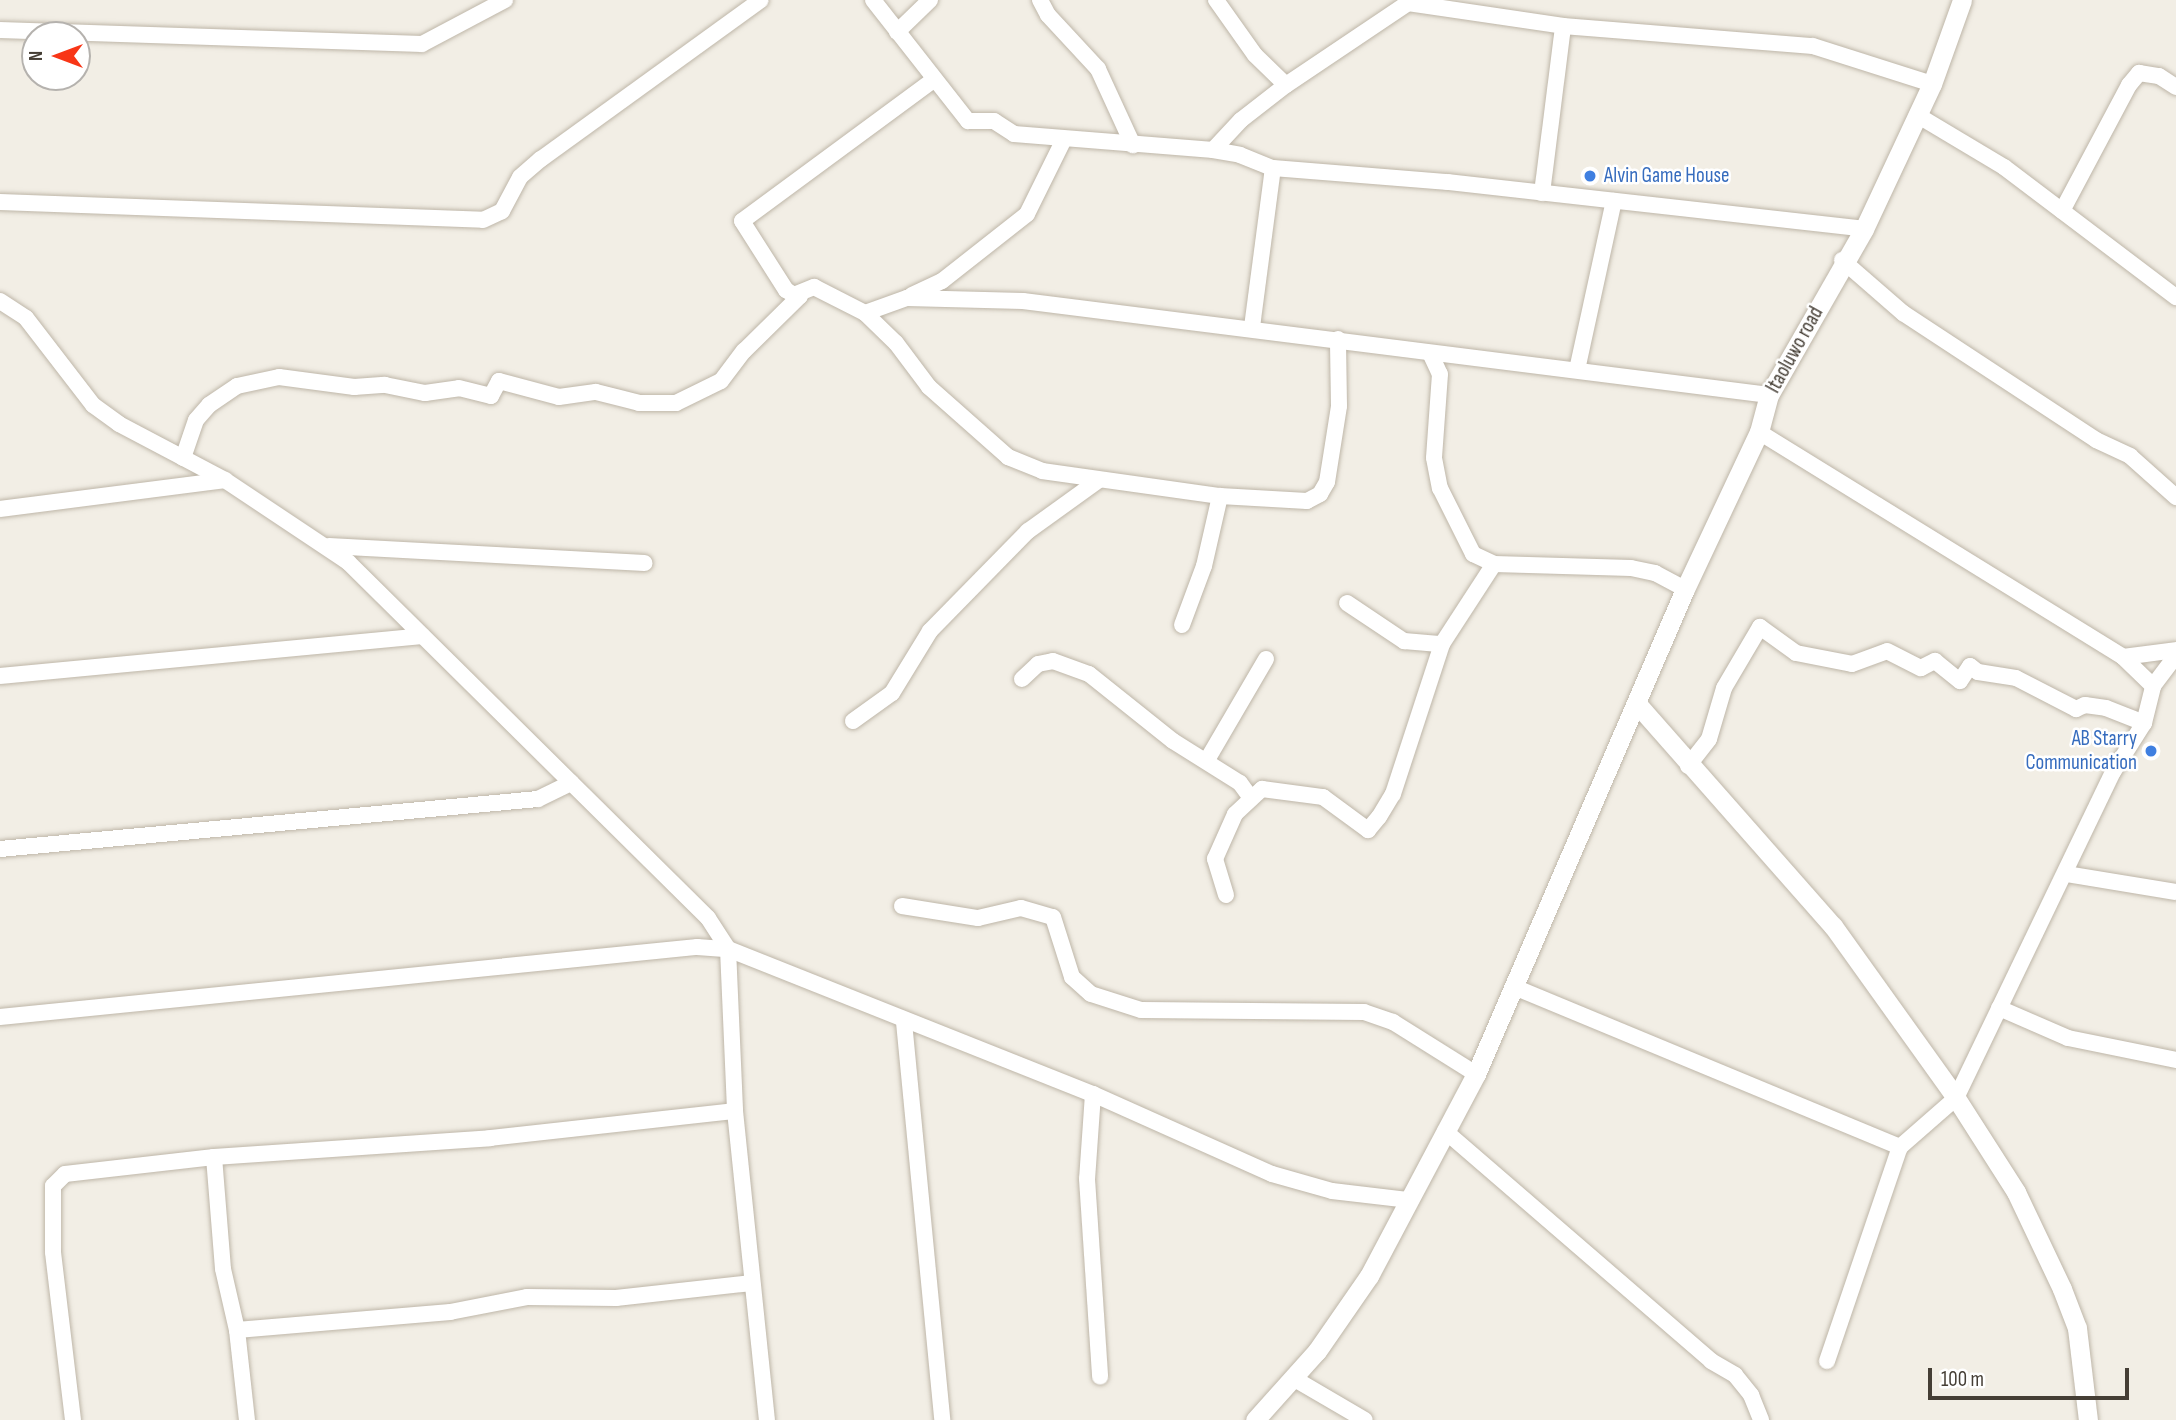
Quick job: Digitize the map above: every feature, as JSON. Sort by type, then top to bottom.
[{"type":"street","points":[[0,30],[422,44],[505,0]]},
{"type":"street","points":[[0,202],[483,220],[502,211],[520,177],[541,159],[761,0]]},
{"type":"street","points":[[873,0],[932,80],[968,121],[994,121],[1014,134],[1213,150],[1240,155],[1273,168],[1542,193],[1864,229]]},
{"type":"street","points":[[897,32],[930,0]]},
{"type":"street","points":[[1040,0],[1048,15],[1098,69],[1133,145]]},
{"type":"street","points":[[1216,0],[1255,55],[1286,85]]},
{"type":"street","name":"Itaoluwo road","points":[[1255,1420],[1293,1378],[1369,1276],[1476,1074],[1638,705],[1685,589],[1759,432],[1769,395],[1842,260],[1864,229],[1932,84],[1962,0]]},
{"type":"street","points":[[1213,150],[1241,120],[1286,85],[1406,2],[1563,26],[1813,46],[1932,84]]},
{"type":"street","points":[[1542,193],[1563,26]]},
{"type":"street","points":[[2062,211],[2129,85],[2139,74],[2159,76],[2176,87]]},
{"type":"street","points":[[183,458],[196,420],[209,405],[237,386],[279,377],[354,387],[385,385],[425,393],[459,388],[491,396],[499,381],[559,397],[596,393],[639,403],[676,403],[720,381],[744,351],[800,296],[794,295],[779,281],[743,221],[932,80]]},
{"type":"street","points":[[1917,115],[2004,167],[2176,297]]},
{"type":"street","points":[[865,313],[907,298],[942,281],[1027,214],[1063,139]]},
{"type":"street","points":[[1252,327],[1273,168]]},
{"type":"street","points":[[1577,370],[1614,201]]},
{"type":"street","points":[[1842,260],[1903,313],[2096,440],[2130,456],[2176,497]]},
{"type":"street","points":[[794,295],[814,287],[865,313],[896,343],[929,387],[1008,457],[1042,471],[1220,496],[1307,501],[1320,494],[1327,482],[1339,406],[1338,340]]},
{"type":"street","points":[[907,298],[1023,301],[1252,327],[1431,355],[1577,370],[1769,395]]},
{"type":"street","points":[[0,301],[37,330],[93,405],[118,424],[225,480],[326,545],[708,918],[728,950],[735,1111],[765,1419]]},
{"type":"street","points":[[1431,355],[1440,374],[1434,458],[1440,488],[1473,554],[1493,564],[1631,568],[1656,573],[1685,589]]},
{"type":"street","points":[[1759,432],[2123,657],[2152,686]]},
{"type":"street","points":[[0,509],[225,480]]},
{"type":"street","points":[[853,720],[892,693],[930,631],[1028,531],[1099,480]]},
{"type":"street","points":[[1182,625],[1204,566],[1220,496]]},
{"type":"street","points":[[326,545],[645,563]]},
{"type":"street","points":[[1226,895],[1215,859],[1235,814],[1262,789],[1323,797],[1368,830],[1393,794],[1442,645],[1493,564]]},
{"type":"street","points":[[1347,603],[1404,641],[1442,645]]},
{"type":"street","points":[[1688,766],[1709,739],[1724,688],[1760,627],[1796,653],[1852,664],[1887,651],[1921,668],[1935,661],[1960,681],[1970,666],[1978,671],[2016,678],[2076,709],[2085,705],[2106,708],[2144,723]]},
{"type":"street","points":[[0,676],[422,636]]},
{"type":"street","points":[[2123,657],[2176,653]]},
{"type":"street","points":[[1828,1361],[1900,1147],[1956,1098],[2113,772],[2144,723],[2152,686],[2176,653]]},
{"type":"street","points":[[1207,760],[1266,659]]},
{"type":"street","points":[[1022,679],[1038,664],[1053,661],[1089,674],[1137,715],[1240,783],[1251,798]]},
{"type":"street","points":[[1638,705],[1688,766],[1833,926],[1956,1098],[2016,1192],[2058,1277],[2077,1328],[2088,1420]]},
{"type":"street","points":[[0,849],[538,799],[570,783]]},
{"type":"street","points":[[2066,874],[2176,892]]},
{"type":"street","points":[[902,906],[978,918],[1021,908],[1053,917],[1072,977],[1091,994],[1141,1010],[1363,1012],[1393,1022],[1476,1074]]},
{"type":"street","points":[[0,1017],[697,947],[728,950],[904,1023],[1093,1094],[1272,1174],[1332,1191],[1409,1200]]},
{"type":"street","points":[[1514,987],[1900,1147]]},
{"type":"street","points":[[1999,1008],[2067,1038],[2176,1060]]},
{"type":"street","points":[[904,1023],[942,1420]]},
{"type":"street","points":[[1093,1094],[1087,1179],[1100,1377]]},
{"type":"street","points":[[73,1420],[53,1252],[55,1181],[65,1174],[214,1157],[490,1138],[735,1111]]},
{"type":"street","points":[[1445,1131],[1711,1361],[1735,1375],[1751,1395],[1761,1420]]},
{"type":"street","points":[[214,1157],[223,1269],[237,1330],[247,1420]]},
{"type":"street","points":[[237,1330],[450,1312],[527,1297],[616,1297],[752,1283]]},
{"type":"street","points":[[1293,1378],[1365,1420]]},
{"type":"place","name":"Alvin Game House","points":[[1590,176]]},
{"type":"place","name":"AB Starry Communication","points":[[2151,751]]}]
